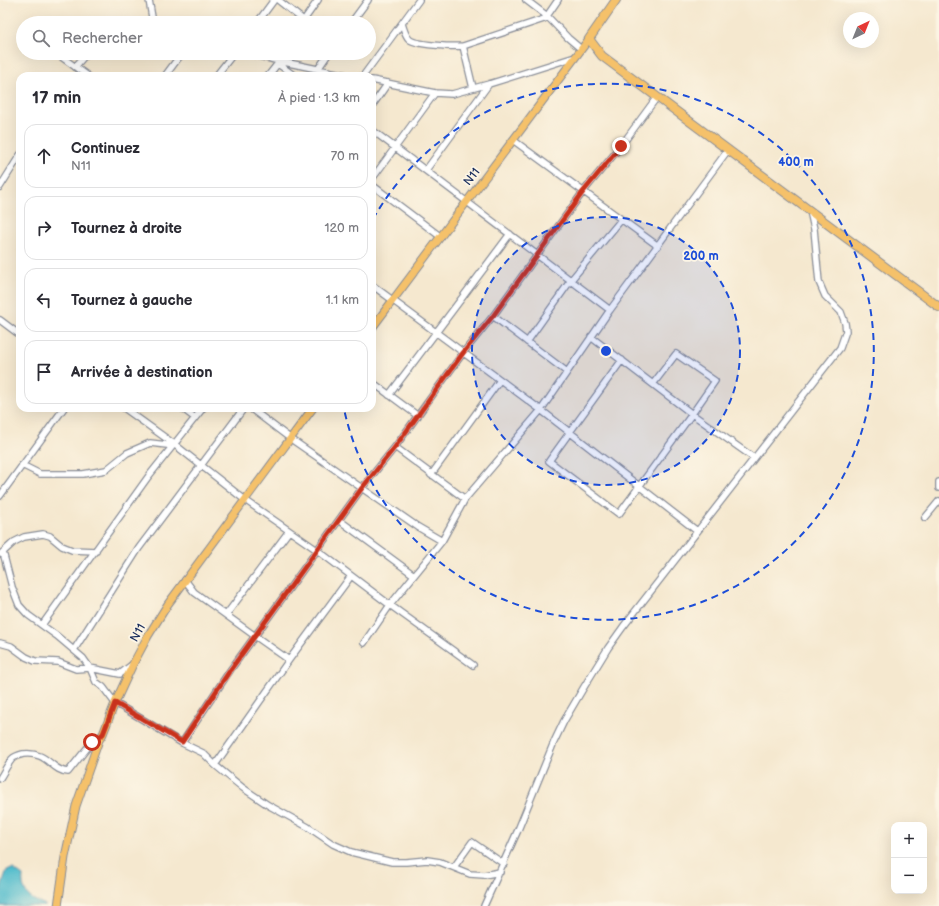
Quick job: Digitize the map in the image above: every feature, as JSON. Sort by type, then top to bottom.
[{"type":"highway","points":[[616,0],[589,39],[602,56],[939,307]]},
{"type":"main road","name":"N11","points":[[376,323],[589,39]]},
{"type":"main road","name":"N11","points":[[58,906],[65,857],[76,806],[99,740],[103,734],[133,664],[148,636],[185,580],[310,412]]},
{"type":"street","points":[[149,0],[152,16]]},
{"type":"street","points":[[262,16],[274,0]]},
{"type":"street","points":[[278,0],[299,16]]},
{"type":"street","points":[[309,16],[318,0]]},
{"type":"street","points":[[356,16],[368,0]]},
{"type":"street","points":[[376,59],[420,0]]},
{"type":"street","points":[[526,0],[547,16],[581,49]]},
{"type":"street","points":[[402,24],[408,38],[413,42],[450,47],[463,46],[534,22],[547,16],[558,0]]},
{"type":"street","points":[[463,46],[473,88]]},
{"type":"street","points":[[376,81],[435,93],[452,94],[489,84],[575,56]]},
{"type":"street","points":[[66,60],[82,72]]},
{"type":"street","points":[[75,67],[81,60]]},
{"type":"street","points":[[168,72],[177,60]]},
{"type":"street","points":[[219,72],[229,60]]},
{"type":"street","points":[[268,60],[332,72]]},
{"type":"street","points":[[318,69],[324,60]]},
{"type":"street","points":[[366,72],[375,60]]},
{"type":"street","points":[[271,72],[278,63]]},
{"type":"street","points":[[278,63],[290,72]]},
{"type":"street","points":[[376,100],[388,83]]},
{"type":"street","points":[[426,170],[489,84]]},
{"type":"street","points":[[376,173],[435,93]]},
{"type":"street","points":[[182,742],[231,669],[362,488],[395,447],[463,353],[493,316],[583,192],[625,141],[657,97]]},
{"type":"street","points":[[376,133],[610,310]]},
{"type":"street","points":[[513,140],[658,246]]},
{"type":"street","points":[[364,643],[390,605],[442,541],[465,499],[541,410],[610,310],[728,150]]},
{"type":"street","points":[[0,187],[16,161]]},
{"type":"street","points":[[376,188],[441,237]]},
{"type":"street","points":[[484,906],[504,864],[564,721],[608,648],[840,348],[846,332],[845,323],[841,312],[824,296],[819,282],[814,229],[810,210]]},
{"type":"street","points":[[527,342],[571,280],[621,220]]},
{"type":"street","points":[[389,395],[510,234]]},
{"type":"street","points":[[376,289],[541,410],[698,531]]},
{"type":"street","points":[[493,316],[567,372]]},
{"type":"street","points":[[0,320],[16,332]]},
{"type":"street","points":[[591,337],[692,414],[754,458]]},
{"type":"street","points":[[622,360],[549,461],[619,514],[715,381],[676,354],[653,384]]},
{"type":"street","points":[[431,475],[500,380]]},
{"type":"street","points":[[376,385],[418,416]]},
{"type":"street","points":[[0,496],[61,412]]},
{"type":"street","points":[[129,412],[245,500],[317,550],[473,665]]},
{"type":"street","points":[[187,412],[195,418]]},
{"type":"street","points":[[42,625],[148,477],[200,412]]},
{"type":"street","points":[[74,650],[139,548],[241,412]]},
{"type":"street","points":[[255,412],[291,439],[418,527],[442,541]]},
{"type":"street","points":[[22,465],[40,474],[83,474],[106,470],[127,453],[150,443],[173,446]]},
{"type":"street","points":[[395,447],[465,499]]},
{"type":"street","points":[[939,482],[939,488]]},
{"type":"street","points":[[925,518],[939,501]]},
{"type":"street","points":[[339,520],[414,575]]},
{"type":"street","points":[[226,615],[289,531]]},
{"type":"street","points":[[96,551],[72,550],[62,546],[50,536],[43,534],[24,537],[14,542],[1,553],[19,605],[28,615],[83,658],[90,668],[96,682],[103,687],[115,703],[204,753],[215,765],[243,788],[268,805],[308,826],[333,844],[351,852],[392,862],[427,860],[440,862],[470,874],[500,872]]},
{"type":"street","points":[[215,765],[289,660],[352,576]]},
{"type":"street","points":[[185,580],[194,592],[289,660]]},
{"type":"street","points":[[0,643],[11,646],[26,657],[35,661],[58,662],[76,669],[84,667],[120,674],[133,664]]},
{"type":"street","points":[[0,778],[12,759],[18,755],[31,753],[47,759],[62,771],[68,772],[92,742],[103,734]]},
{"type":"street","points":[[454,867],[472,842],[504,864]]},
{"type":"water","points":[[13,869],[23,876],[23,887],[31,898],[46,906],[0,906],[3,880],[7,870]]},
{"type":"route","points":[[92,742],[103,734],[115,703],[182,742],[231,669],[362,488],[395,447],[463,353],[493,316],[583,192],[621,146]]}]
